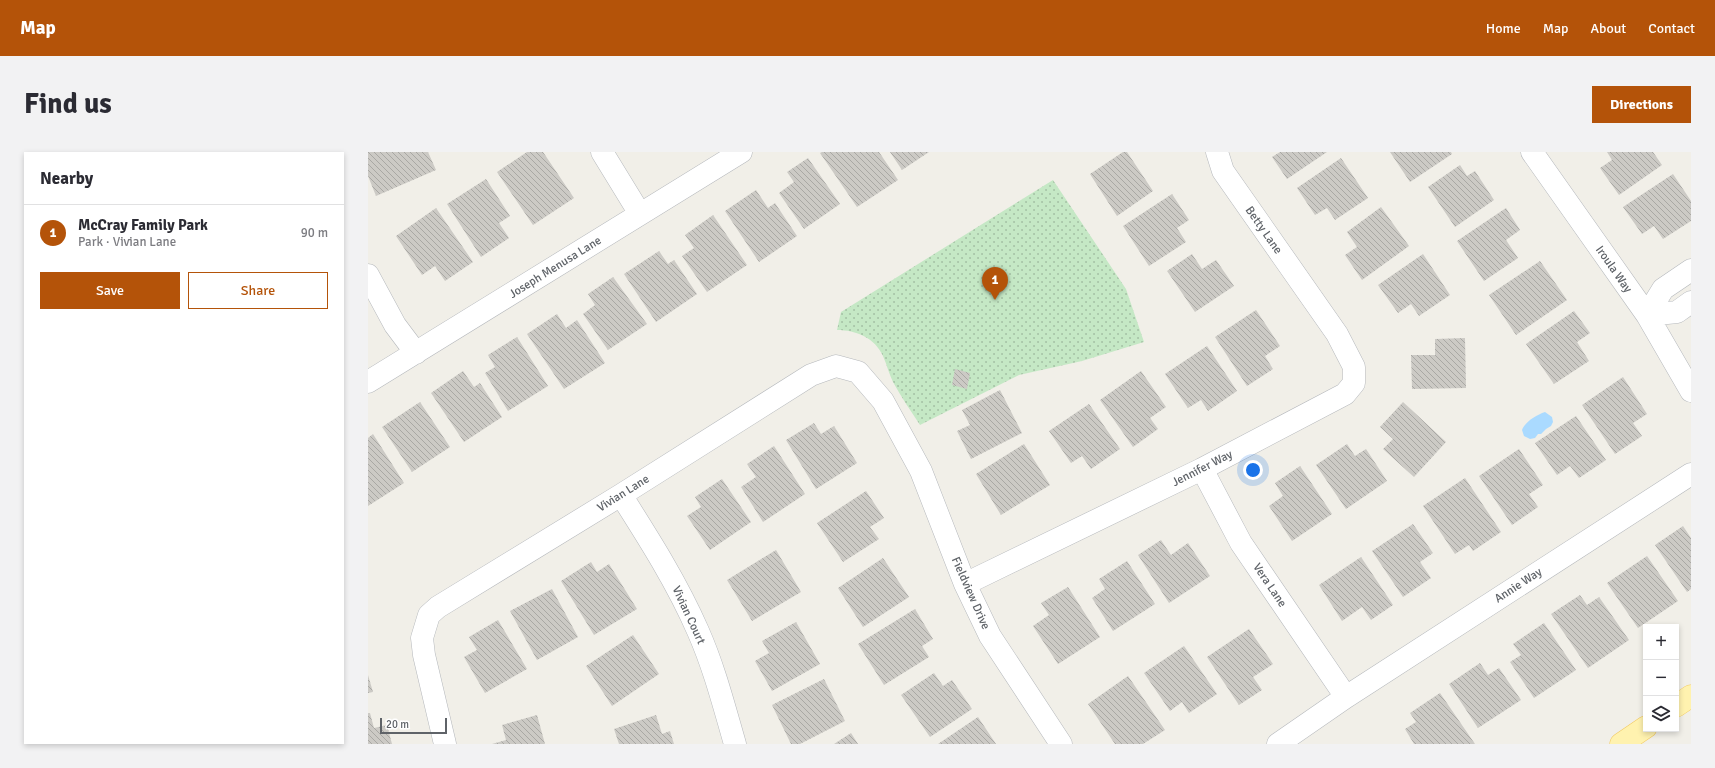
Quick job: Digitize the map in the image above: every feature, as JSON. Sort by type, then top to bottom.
[{"type":"main road","points":[[1679,704],[1691,696]]},
{"type":"main road","points":[[1621,744],[1643,729]]},
{"type":"street","points":[[602,152],[640,214]]},
{"type":"street","name":"Joseph Menusa Lane","points":[[368,382],[741,152]]},
{"type":"street","name":"Betty Lane","points":[[1217,152],[1223,171],[1317,306]]},
{"type":"street","name":"Iroula Way","points":[[1532,152],[1646,315],[1691,390]]},
{"type":"street","points":[[1646,315],[1663,289],[1691,270]]},
{"type":"street","points":[[368,275],[395,325],[416,353]]},
{"type":"street","points":[[1646,315],[1677,312],[1691,302]]},
{"type":"street","name":"Jennifer Way","points":[[965,584],[1202,469],[1345,394],[1354,383],[1354,366],[1337,334],[1317,306]]},
{"type":"street","name":"Vivian Lane","points":[[443,736],[424,655],[422,638],[429,615],[438,607],[621,495],[811,375],[836,366],[858,372],[883,401],[900,432]]},
{"type":"street","name":"Fieldview Drive","points":[[900,432],[921,471],[965,584],[990,636],[1061,744]]},
{"type":"street","name":"Vera Lane","points":[[1202,469],[1242,543],[1346,697]]},
{"type":"street","name":"Annie Way","points":[[1278,744],[1346,697],[1691,474]]},
{"type":"street","name":"Vivian Court","points":[[621,495],[670,574],[698,631],[723,702],[735,744]]},
{"type":"green space","points":[[1053,180],[1126,289],[1144,342],[1082,361],[1019,375],[920,425],[896,388],[883,356],[875,344],[858,333],[837,330],[841,312]]},
{"type":"water","points":[[1545,412],[1552,417],[1553,422],[1551,426],[1541,434],[1538,434],[1535,438],[1530,439],[1524,436],[1522,430],[1523,427],[1535,417]]},
{"type":"building","points":[[368,152],[428,152],[436,170],[376,196],[368,176]]},
{"type":"building","points":[[527,152],[543,152],[574,198],[533,225],[497,172]]},
{"type":"building","points":[[879,152],[898,180],[857,207],[820,153]]},
{"type":"building","points":[[890,152],[929,152],[902,170]]},
{"type":"building","points":[[1123,152],[1127,152],[1153,191],[1117,216],[1090,174]]},
{"type":"building","points":[[1280,152],[1327,152],[1287,179],[1272,157]]},
{"type":"building","points":[[1390,152],[1451,152],[1452,154],[1410,182]]},
{"type":"building","points":[[1607,152],[1653,152],[1662,165],[1619,195],[1600,168],[1612,160]]},
{"type":"building","points":[[808,158],[840,204],[804,229],[779,193],[794,182],[787,172]]},
{"type":"building","points":[[1341,158],[1368,198],[1335,220],[1327,208],[1315,215],[1297,188]]},
{"type":"building","points":[[1460,165],[1467,176],[1475,171],[1494,200],[1455,227],[1428,187]]},
{"type":"building","points":[[1673,174],[1691,201],[1691,221],[1663,239],[1654,226],[1642,234],[1623,207]]},
{"type":"building","points":[[486,179],[510,216],[499,223],[509,238],[481,257],[447,204]]},
{"type":"building","points":[[756,190],[768,208],[775,203],[797,236],[759,262],[725,211]]},
{"type":"building","points":[[1172,194],[1189,220],[1177,228],[1186,242],[1149,266],[1123,226]]},
{"type":"building","points":[[1381,207],[1409,246],[1362,280],[1345,255],[1357,247],[1347,232]]},
{"type":"building","points":[[436,208],[473,262],[445,281],[435,266],[422,275],[396,236]]},
{"type":"building","points":[[1506,208],[1520,230],[1506,240],[1518,258],[1484,281],[1457,241]]},
{"type":"building","points":[[713,215],[747,265],[707,292],[682,256],[694,248],[685,235]]},
{"type":"building","points":[[659,251],[668,264],[674,260],[697,294],[656,322],[624,274]]},
{"type":"building","points":[[1192,254],[1202,269],[1216,260],[1234,286],[1195,312],[1167,271]]},
{"type":"building","points":[[1423,254],[1450,295],[1419,316],[1411,304],[1398,313],[1378,285]]},
{"type":"building","points":[[1540,261],[1567,300],[1516,335],[1489,295]]},
{"type":"building","points":[[613,277],[647,324],[608,350],[583,314],[595,305],[588,294]]},
{"type":"building","points":[[1256,310],[1280,346],[1265,356],[1273,369],[1247,386],[1215,337]]},
{"type":"building","points":[[1574,311],[1590,333],[1577,342],[1589,361],[1554,384],[1526,344]]},
{"type":"building","points":[[557,314],[566,328],[577,320],[605,363],[564,389],[527,334]]},
{"type":"building","points":[[517,337],[548,386],[508,411],[485,373],[495,367],[488,355]]},
{"type":"building","points":[[1465,338],[1466,388],[1412,389],[1411,355],[1435,355],[1435,339]]},
{"type":"building","points":[[1207,346],[1237,391],[1208,411],[1201,400],[1188,408],[1165,374]]},
{"type":"building","points":[[955,369],[970,373],[967,389],[952,385]]},
{"type":"building","points":[[463,371],[474,387],[480,383],[502,417],[464,442],[431,393]]},
{"type":"building","points":[[1141,371],[1166,407],[1150,418],[1158,429],[1133,447],[1100,400]]},
{"type":"building","points":[[1623,377],[1647,414],[1633,423],[1642,436],[1615,454],[1582,405]]},
{"type":"building","points":[[1000,390],[1022,433],[971,459],[957,431],[970,425],[962,410]]},
{"type":"building","points":[[420,402],[450,447],[412,472],[382,427]]},
{"type":"building","points":[[1403,402],[1446,442],[1414,477],[1383,449],[1393,439],[1380,427]]},
{"type":"building","points":[[1089,404],[1120,449],[1091,469],[1082,456],[1071,463],[1049,431]]},
{"type":"building","points":[[1576,416],[1606,460],[1579,478],[1570,466],[1557,475],[1535,443]]},
{"type":"building","points":[[814,423],[821,434],[834,426],[857,463],[816,489],[786,440]]},
{"type":"building","points":[[373,434],[404,483],[368,506],[368,438]]},
{"type":"building","points":[[1024,444],[1050,485],[1001,515],[976,474]]},
{"type":"building","points":[[1347,444],[1355,456],[1366,449],[1387,481],[1346,509],[1316,465]]},
{"type":"building","points":[[774,446],[805,494],[763,522],[741,487],[756,477],[747,464]]},
{"type":"building","points":[[1519,449],[1543,485],[1529,494],[1538,507],[1512,525],[1479,476]]},
{"type":"building","points":[[1300,466],[1332,514],[1292,541],[1269,506],[1283,496],[1275,483]]},
{"type":"building","points":[[1465,478],[1501,532],[1473,551],[1469,545],[1455,554],[1423,506]]},
{"type":"building","points":[[722,479],[751,522],[710,550],[687,516],[701,507],[695,497]]},
{"type":"building","points":[[866,491],[884,518],[870,527],[879,539],[843,562],[817,523]]},
{"type":"building","points":[[1413,524],[1433,553],[1420,562],[1431,578],[1403,597],[1372,551]]},
{"type":"building","points":[[1683,526],[1691,538],[1691,589],[1687,592],[1655,545]]},
{"type":"building","points":[[1161,540],[1171,555],[1188,543],[1210,576],[1169,603],[1138,555]]},
{"type":"building","points":[[776,550],[801,592],[752,621],[727,580]]},
{"type":"building","points":[[1647,556],[1678,601],[1638,628],[1607,583]]},
{"type":"building","points":[[1361,557],[1393,605],[1371,620],[1362,607],[1342,621],[1319,585]]},
{"type":"building","points":[[883,558],[909,597],[863,627],[838,588]]},
{"type":"building","points":[[1127,561],[1155,604],[1113,631],[1092,598],[1105,589],[1099,579]]},
{"type":"building","points":[[591,562],[597,572],[609,564],[637,609],[594,635],[561,581]]},
{"type":"building","points":[[1068,587],[1100,637],[1058,664],[1033,626],[1049,615],[1041,603]]},
{"type":"building","points":[[552,589],[578,637],[537,660],[510,611]]},
{"type":"building","points":[[1580,595],[1587,605],[1599,597],[1629,640],[1588,668],[1551,614]]},
{"type":"building","points":[[915,609],[933,639],[922,646],[929,657],[884,685],[858,644]]},
{"type":"building","points":[[498,620],[527,669],[485,693],[464,657],[477,650],[469,637]]},
{"type":"building","points":[[796,622],[820,664],[772,691],[755,661],[769,653],[762,641]]},
{"type":"building","points":[[1544,623],[1576,670],[1534,698],[1510,662],[1521,655],[1513,644]]},
{"type":"building","points":[[1249,629],[1273,664],[1253,677],[1262,690],[1239,705],[1207,657]]},
{"type":"building","points":[[633,635],[659,674],[612,706],[586,666]]},
{"type":"building","points":[[1184,646],[1217,694],[1189,713],[1182,702],[1170,711],[1144,673]]},
{"type":"building","points":[[1480,663],[1488,675],[1499,668],[1521,700],[1478,728],[1449,684]]},
{"type":"building","points":[[934,673],[943,686],[952,680],[972,709],[930,737],[901,695]]},
{"type":"building","points":[[368,675],[373,692],[368,693]]},
{"type":"building","points":[[1128,676],[1165,730],[1143,744],[1115,744],[1088,704]]},
{"type":"building","points":[[824,679],[845,721],[800,744],[791,744],[772,705]]},
{"type":"building","points":[[1440,693],[1475,744],[1414,744],[1405,729],[1416,722],[1410,713]]},
{"type":"building","points":[[368,713],[370,713],[374,728],[387,725],[392,744],[368,744]]},
{"type":"building","points":[[537,715],[545,744],[492,744],[506,740],[502,725]]},
{"type":"building","points":[[656,715],[662,734],[670,731],[674,744],[619,744],[614,729]]},
{"type":"building","points":[[978,717],[996,744],[938,744]]},
{"type":"building","points":[[851,733],[858,744],[834,744]]},
{"type":"place","name":"McCray Family Park","points":[[995,300]]}]
